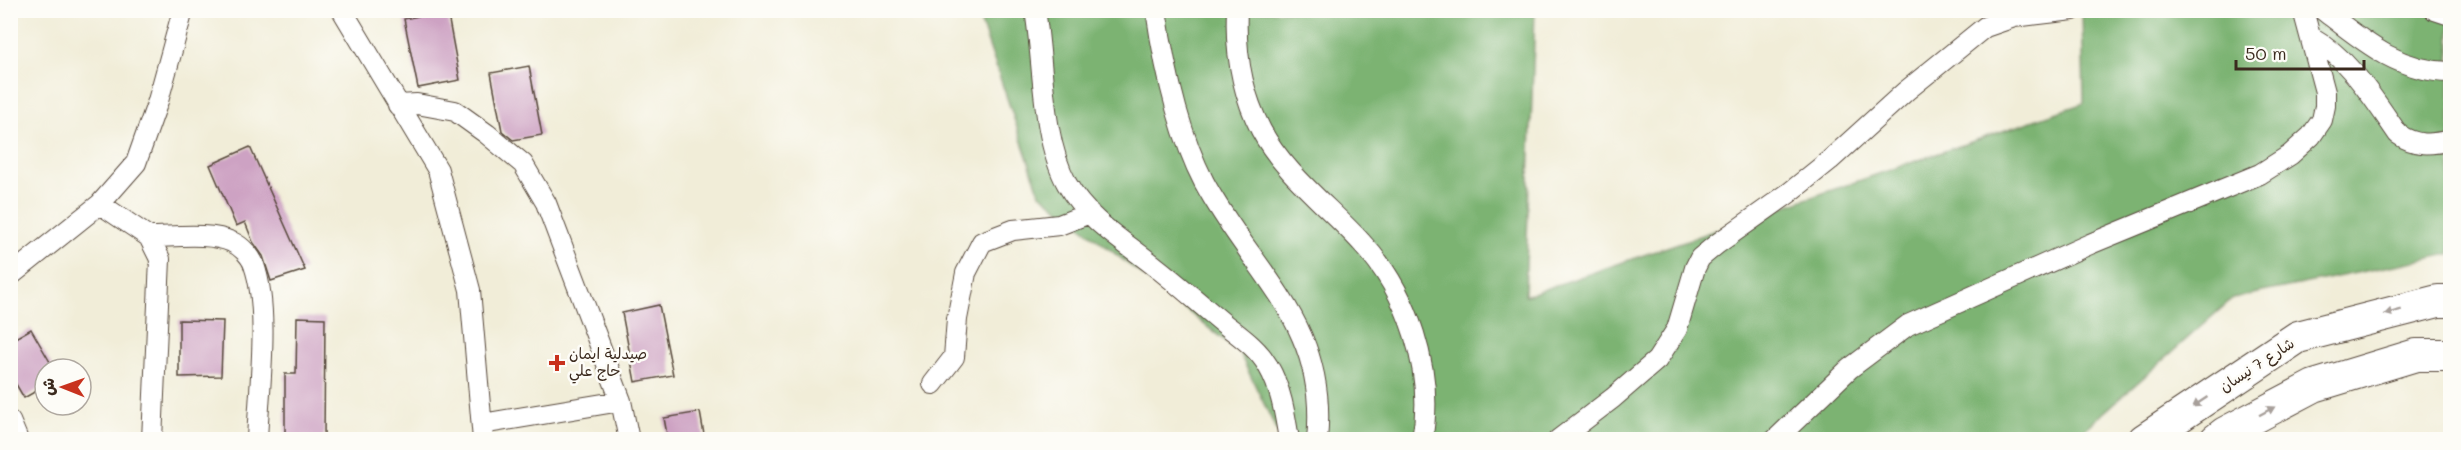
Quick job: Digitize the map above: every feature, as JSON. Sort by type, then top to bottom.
[{"type":"main road","name":"شارع 7 نيسان","points":[[2144,440],[2298,337],[2438,301],[2451,301]]},
{"type":"main road","points":[[2216,440],[2314,386],[2416,355],[2451,355]]},
{"type":"street","points":[[10,276],[100,204],[136,163],[158,101],[183,10]]},
{"type":"street","points":[[342,10],[438,170],[467,279],[483,432],[621,401]]},
{"type":"street","points":[[1035,10],[1045,98],[1060,170],[1075,195],[1090,213],[1125,245],[1177,284],[1257,351],[1267,364],[1277,385],[1288,440]]},
{"type":"street","points":[[1156,10],[1162,47],[1191,152],[1220,209],[1284,301],[1301,333],[1318,392],[1317,440]]},
{"type":"street","points":[[1237,10],[1236,28],[1244,85],[1262,131],[1300,179],[1363,243],[1382,268],[1414,332],[1421,355],[1424,381],[1425,423],[1422,440]]},
{"type":"street","points":[[1558,440],[1613,398],[1657,360],[1677,329],[1700,258],[1830,160],[1906,91],[1985,27],[2014,17],[2073,10]]},
{"type":"street","points":[[1774,440],[1850,369],[1908,325],[2090,244],[2259,174],[2290,155],[2312,136],[2322,120],[2325,106],[2325,92],[2303,10]]},
{"type":"street","points":[[2323,10],[2364,43],[2399,61],[2431,71],[2451,72]]},
{"type":"street","points":[[2435,10],[2451,15]]},
{"type":"street","points":[[2310,36],[2327,46],[2344,62],[2398,134],[2408,141],[2422,144],[2451,140]]},
{"type":"street","points":[[398,105],[417,104],[455,111],[523,164],[546,203],[621,401],[629,440]]},
{"type":"street","points":[[100,204],[150,237],[160,259],[152,440]]},
{"type":"street","points":[[933,384],[954,357],[957,319],[966,273],[982,242],[1013,230],[1059,225],[1090,213]]},
{"type":"street","points":[[150,237],[213,237],[233,242],[248,254],[254,264],[262,305],[257,440]]},
{"type":"street","points":[[10,421],[18,440]]},
{"type":"green space","points":[[977,11],[1535,11],[1525,296],[2084,103],[2082,11],[2450,11],[2450,254],[2233,298],[2074,439],[1281,439],[1239,352],[1040,194]]},
{"type":"building","points":[[447,10],[460,80],[418,88],[404,19]]},
{"type":"building","points":[[529,66],[542,135],[513,140],[502,131],[491,73]]},
{"type":"building","points":[[250,147],[305,270],[271,281],[263,256],[253,242],[245,222],[236,226],[210,165]]},
{"type":"building","points":[[659,305],[673,375],[635,382],[622,313]]},
{"type":"building","points":[[297,317],[325,318],[324,440],[285,440],[285,374],[296,374]]},
{"type":"building","points":[[179,320],[223,321],[221,376],[179,377]]},
{"type":"building","points":[[31,329],[47,357],[33,357],[33,393],[24,398],[10,374],[10,341]]},
{"type":"building","points":[[700,412],[705,440],[668,440],[664,418]]},
{"type":"place","name":"صيدلية ايمان حاج علي","points":[[557,363]]}]
